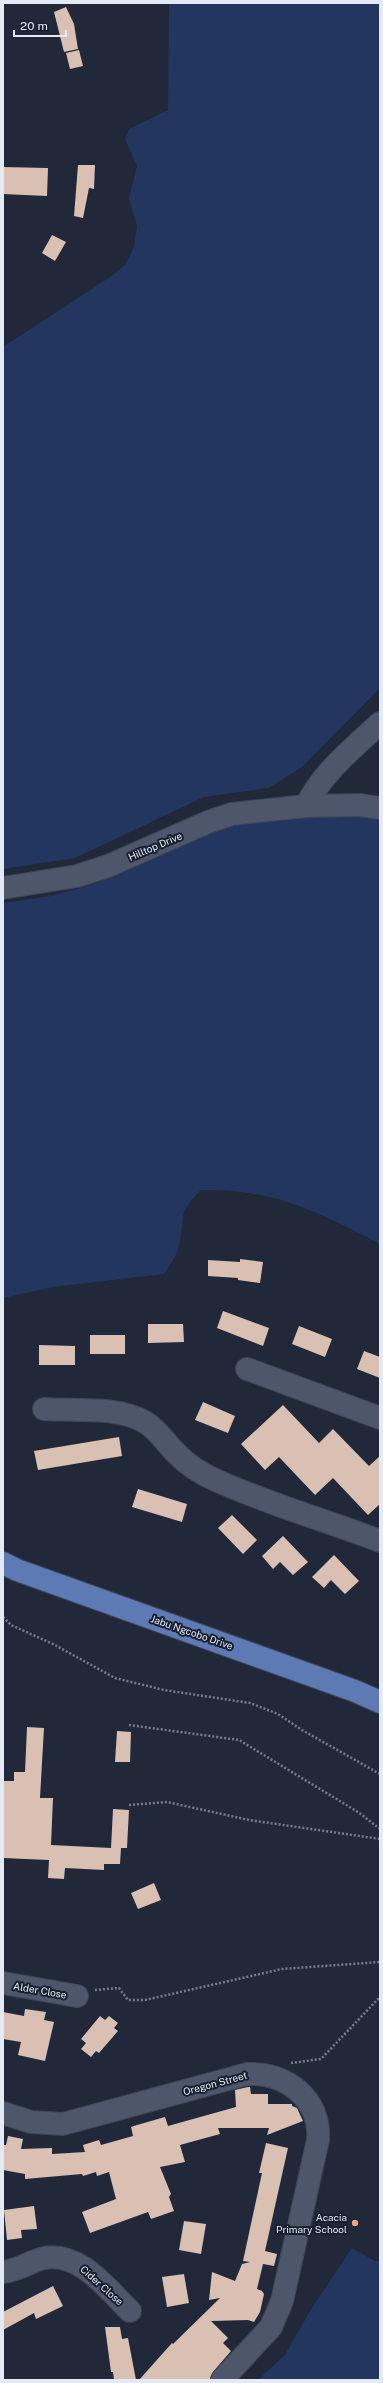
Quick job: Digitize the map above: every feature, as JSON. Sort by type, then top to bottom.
[{"type":"main road","name":"Jabu Ngcobo Drive","points":[[3,1564],[355,1691],[380,1702]]},
{"type":"street","points":[[306,806],[313,791],[325,777],[380,723]]},
{"type":"street","name":"Hilltop Drive","points":[[3,888],[77,876],[108,866],[208,822],[232,814],[306,806],[360,805],[380,808]]},
{"type":"street","points":[[247,1369],[380,1418]]},
{"type":"street","points":[[44,1409],[132,1416],[146,1423],[160,1434],[175,1452],[194,1470],[220,1482],[380,1541]]},
{"type":"street","name":"Alder Close","points":[[3,1983],[77,1996]]},
{"type":"street","name":"Oregon Street","points":[[3,2113],[31,2122],[63,2124],[247,2074],[264,2073],[276,2076],[289,2082],[302,2093],[310,2104],[317,2123],[318,2140],[282,2301],[271,2327],[222,2380]]},
{"type":"street","name":"Cider Close","points":[[3,2272],[44,2258],[65,2258],[90,2272],[130,2311]]},
{"type":"path","points":[[3,1617],[11,1625],[53,1644],[115,1678],[164,1690],[250,1703],[278,1714],[302,1730],[380,1774]]},
{"type":"path","points":[[129,1725],[239,1740],[358,1812],[380,1829]]},
{"type":"path","points":[[129,1805],[167,1802],[249,1820],[380,1839]]},
{"type":"path","points":[[77,1996],[88,1990],[119,1988],[128,2000],[145,2000],[282,1969],[380,1962]]},
{"type":"path","points":[[276,2076],[289,2064],[321,2059],[380,1997]]},
{"type":"shaded area","points":[[169,3],[380,3],[380,688],[302,767],[269,788],[204,797],[75,858],[3,869],[3,347],[110,277],[125,265],[134,247],[137,226],[129,198],[137,166],[125,139],[129,129],[168,110]]},
{"type":"shaded area","points":[[343,813],[380,819],[380,1244],[315,1212],[294,1204],[250,1193],[227,1190],[201,1190],[187,1206],[184,1212],[177,1252],[164,1274],[53,1287],[3,1298],[3,903],[51,896],[97,883],[203,835],[248,821]]},
{"type":"shaded area","points":[[352,2248],[375,2261],[380,2261],[380,2380],[258,2380],[285,2355],[310,2311]]},
{"type":"building","points":[[66,7],[74,24],[78,49],[64,52],[54,12]]},
{"type":"building","points":[[79,50],[83,66],[70,69],[66,53]]},
{"type":"building","points":[[78,165],[95,165],[94,189],[89,188],[83,218],[74,216]]},
{"type":"building","points":[[3,167],[48,168],[47,196],[3,194]]},
{"type":"building","points":[[52,235],[66,242],[55,261],[42,253]]},
{"type":"building","points":[[240,1259],[263,1262],[260,1283],[238,1280],[238,1278],[208,1276],[208,1260],[240,1262]]},
{"type":"building","points":[[223,1311],[269,1328],[263,1346],[217,1328]]},
{"type":"building","points":[[148,1324],[183,1324],[184,1342],[148,1343]]},
{"type":"building","points":[[299,1326],[332,1339],[325,1357],[292,1344]]},
{"type":"building","points":[[90,1335],[125,1335],[125,1354],[90,1354]]},
{"type":"building","points":[[39,1345],[75,1346],[75,1365],[39,1365]]},
{"type":"building","points":[[364,1351],[380,1357],[380,1378],[357,1369]]},
{"type":"building","points":[[203,1402],[235,1416],[228,1433],[195,1420]]},
{"type":"building","points":[[283,1405],[319,1443],[333,1429],[369,1466],[380,1456],[380,1504],[368,1515],[333,1478],[315,1495],[279,1457],[265,1470],[241,1444]]},
{"type":"building","points":[[119,1437],[122,1456],[38,1470],[34,1451]]},
{"type":"building","points":[[138,1489],[187,1504],[182,1522],[132,1507]]},
{"type":"building","points":[[232,1515],[257,1540],[243,1554],[218,1528]]},
{"type":"building","points":[[283,1536],[308,1562],[293,1575],[280,1562],[273,1569],[262,1556]]},
{"type":"building","points":[[334,1555],[359,1581],[345,1594],[331,1580],[324,1588],[312,1577]]},
{"type":"building","points":[[27,1727],[44,1728],[40,1798],[53,1798],[51,1845],[111,1848],[113,1809],[129,1810],[127,1848],[121,1848],[120,1864],[104,1864],[104,1870],[65,1868],[64,1879],[48,1878],[49,1860],[3,1858],[3,1781],[14,1781],[14,1772],[25,1772]]},
{"type":"building","points":[[117,1731],[131,1732],[130,1762],[115,1762]]},
{"type":"building","points":[[154,1883],[161,1900],[138,1909],[131,1893]]},
{"type":"building","points":[[25,2009],[46,2012],[44,2020],[54,2022],[45,2061],[18,2055],[21,2042],[3,2039],[3,2012],[24,2016]]},
{"type":"building","points":[[100,2016],[105,2020],[109,2016],[118,2023],[114,2028],[118,2031],[99,2053],[96,2051],[91,2057],[81,2049],[86,2043],[81,2039]]},
{"type":"building","points":[[250,2087],[251,2094],[268,2094],[268,2104],[292,2104],[292,2106],[297,2108],[303,2121],[267,2135],[269,2128],[218,2128],[220,2134],[180,2145],[185,2162],[160,2167],[171,2194],[169,2197],[174,2211],[151,2219],[148,2212],[90,2233],[82,2212],[116,2199],[109,2172],[97,2176],[96,2172],[83,2176],[82,2174],[25,2179],[25,2174],[3,2170],[3,2145],[6,2145],[8,2136],[23,2139],[21,2149],[52,2148],[52,2154],[85,2152],[83,2145],[99,2140],[101,2145],[133,2136],[131,2127],[137,2125],[165,2117],[168,2126],[236,2107],[235,2090]]},
{"type":"building","points":[[266,2143],[288,2148],[265,2251],[277,2254],[274,2266],[263,2264],[257,2289],[262,2291],[264,2294],[260,2312],[254,2322],[248,2320],[211,2321],[228,2338],[223,2343],[231,2351],[213,2372],[210,2380],[139,2380],[172,2343],[173,2344],[220,2298],[209,2300],[212,2272],[235,2281],[242,2264],[250,2262],[243,2261],[262,2173],[259,2173]]},
{"type":"building","points":[[34,2206],[37,2229],[21,2230],[22,2238],[7,2240],[4,2210]]},
{"type":"building","points":[[184,2221],[206,2224],[201,2254],[179,2250]]},
{"type":"building","points":[[184,2274],[189,2303],[167,2307],[162,2277]]},
{"type":"building","points":[[53,2286],[63,2306],[36,2319],[34,2313],[3,2330],[3,2312]]},
{"type":"building","points":[[105,2327],[120,2327],[122,2339],[128,2338],[136,2380],[114,2380],[113,2372],[111,2372]]},
{"type":"place","name":"Acacia Primary School","points":[[355,2223]]}]
